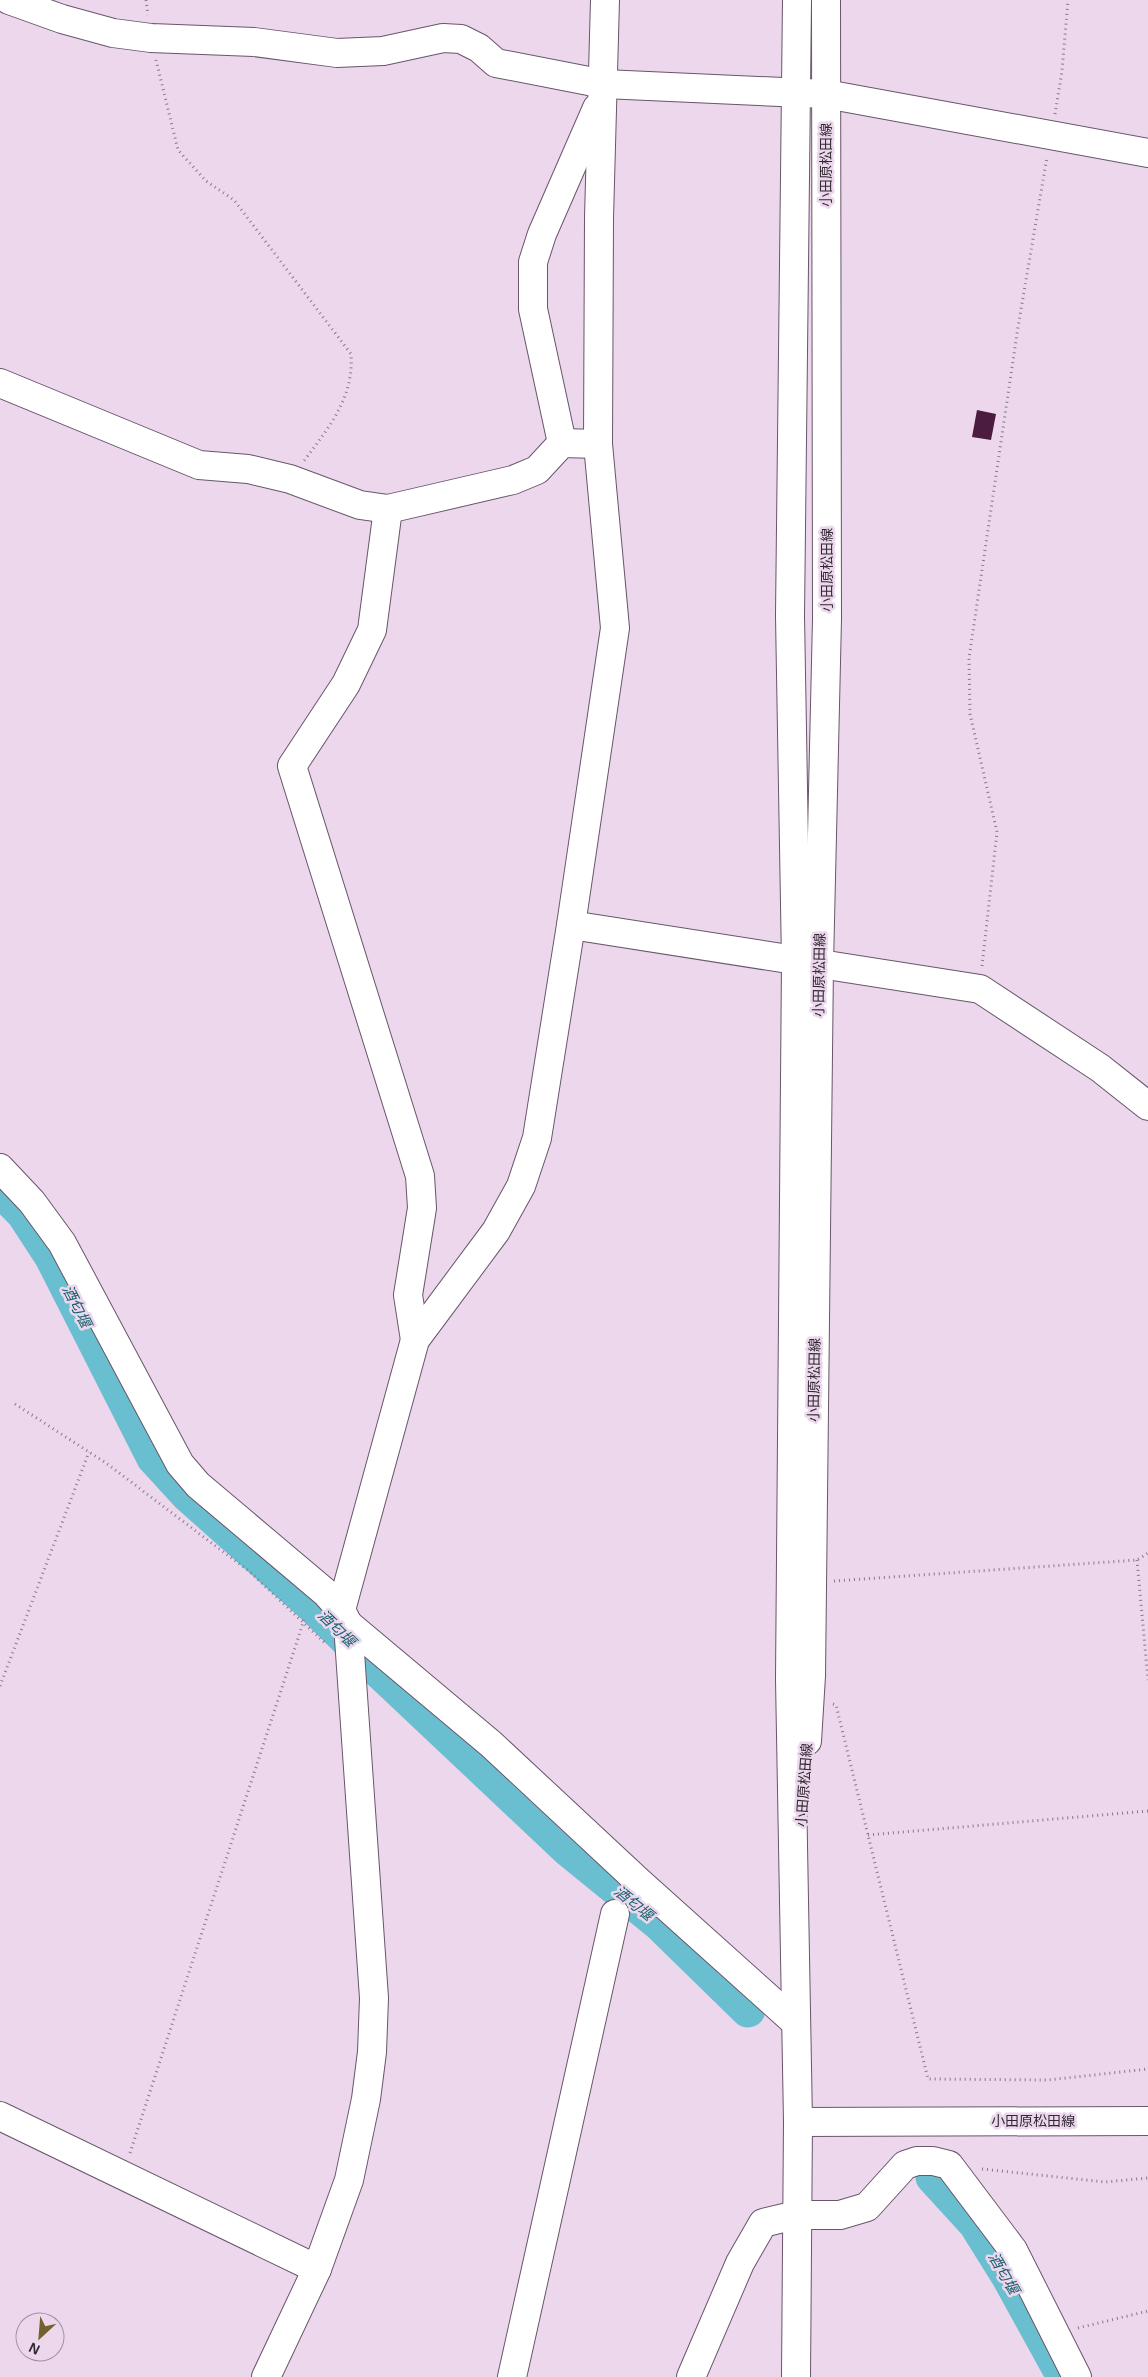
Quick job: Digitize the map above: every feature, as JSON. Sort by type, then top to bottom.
[{"type":"street","points":[[9,0],[62,19],[104,30],[151,38],[254,42],[337,53],[383,51],[444,38],[461,39],[479,48],[496,63],[604,89],[826,94],[1148,153]]},
{"type":"street","points":[[414,1340],[496,1231],[521,1186],[537,1138],[615,628],[598,444],[599,218],[605,0]]},
{"type":"street","name":"小田原松田線","points":[[794,1950],[810,1700],[812,1582],[808,962],[790,616],[797,0]]},
{"type":"street","name":"小田原松田線","points":[[796,2377],[798,2122],[790,1680],[808,962],[827,619],[826,0]]},
{"type":"street","points":[[562,443],[533,309],[533,262],[542,234],[604,89]]},
{"type":"street","points":[[0,383],[199,465],[248,469],[290,479],[360,505],[388,509],[513,480],[537,470],[562,443],[598,444]]},
{"type":"street","points":[[266,2377],[317,2269],[349,2180],[366,2099],[372,2052],[374,1998],[352,1672],[345,1617],[414,1340],[408,1294],[422,1208],[420,1176],[292,766],[346,684],[372,630],[388,509]]},
{"type":"street","points":[[571,925],[980,989],[1100,1068],[1148,1106]]},
{"type":"street","points":[[0,1168],[32,1202],[62,1244],[180,1464],[198,1485],[326,1593],[345,1617],[491,1744],[638,1881],[795,2022]]},
{"type":"street","points":[[512,2377],[615,1914]]},
{"type":"street","points":[[0,2116],[317,2269]]},
{"type":"street","name":"小田原松田線","points":[[798,2122],[1148,2121]]},
{"type":"street","points":[[691,2377],[740,2262],[763,2223],[796,2214],[840,2215],[867,2207],[905,2165],[917,2161],[933,2161],[949,2165],[1013,2250],[1077,2377]]},
{"type":"path","points":[[146,0],[151,38],[178,150],[206,181],[234,200],[351,354],[352,371],[338,414],[290,479]]},
{"type":"path","points":[[980,989],[996,832],[970,714],[969,658],[1018,327],[1062,71],[1068,0]]},
{"type":"path","points":[[15,1404],[89,1452],[250,1572],[304,1620],[328,1646]]},
{"type":"path","points":[[0,1686],[89,1452]]},
{"type":"path","points":[[812,1582],[1137,1560],[1148,1553]]},
{"type":"path","points":[[1137,1560],[1148,1680]]},
{"type":"path","points":[[123,2175],[304,1620]]},
{"type":"path","points":[[810,1700],[836,1704],[928,2079],[1048,2080],[1148,2069]]},
{"type":"path","points":[[868,1835],[1148,1810]]},
{"type":"path","points":[[949,2165],[1105,2182],[1148,2178]]},
{"type":"path","points":[[1056,2334],[1148,2311]]},
{"type":"building","points":[[977,410],[996,414],[991,440],[972,437]]},
{"type":"waterway","name":"酒匂堰","points":[[0,1189],[24,1214],[52,1257],[154,1458],[188,1495],[312,1605],[569,1850],[660,1924],[748,2010]]},
{"type":"waterway","name":"酒匂堰","points":[[933,2177],[976,2224],[1009,2277],[1064,2377]]}]
